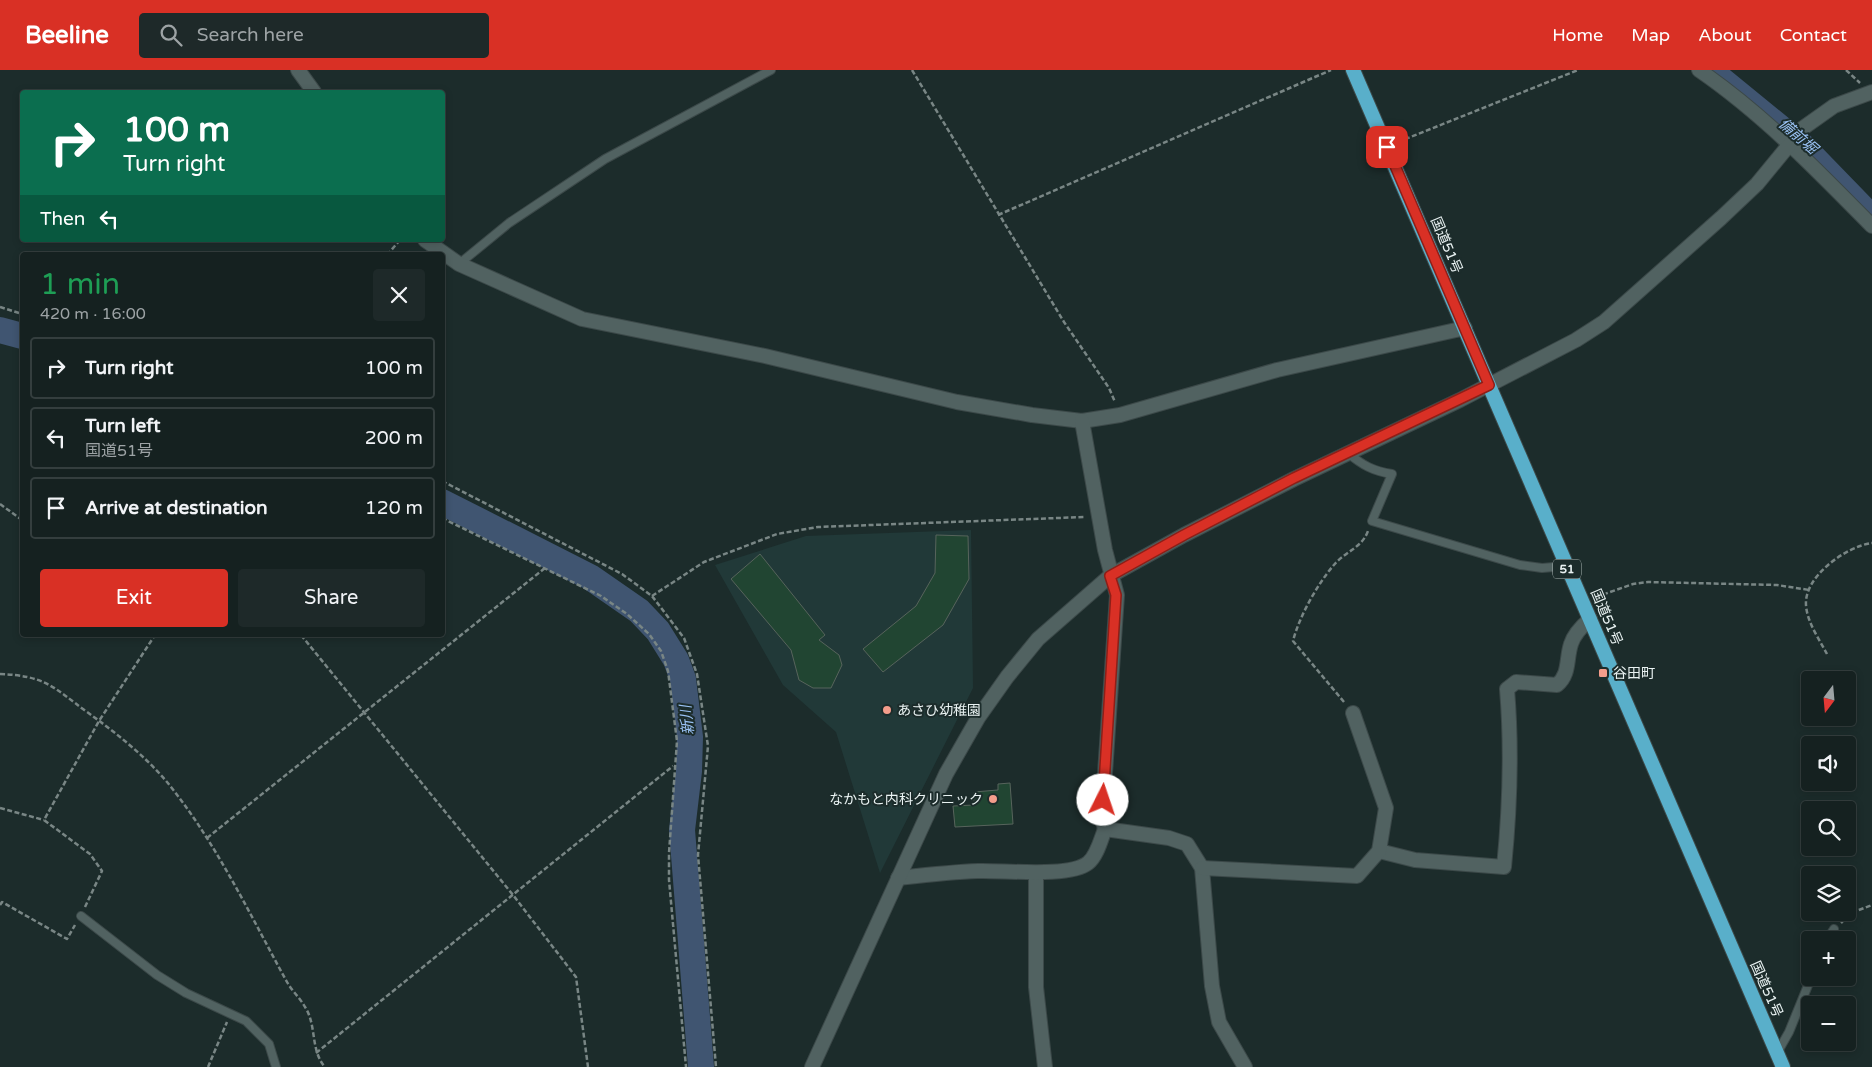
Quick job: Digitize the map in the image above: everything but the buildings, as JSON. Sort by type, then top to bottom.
[{"type":"highway","name":"国道51号","points":[[1353,70],[1783,1067]]},
{"type":"street","points":[[298,70],[313,90]]},
{"type":"street","points":[[1699,70],[1796,137],[1872,226]]},
{"type":"street","points":[[812,1067],[946,774],[978,718],[1007,677],[1038,639],[1110,576],[1184,535],[1489,385],[1576,340],[1604,322],[1722,218],[1757,184],[1796,137],[1834,106],[1872,92]]},
{"type":"street","points":[[428,242],[442,252]]},
{"type":"street","points":[[445,254],[459,264],[582,319],[765,356],[957,402],[1082,421],[1120,415],[1276,370],[1465,328]]},
{"type":"street","points":[[898,878],[986,870],[1036,873],[1076,869],[1088,863],[1105,829],[1102,818],[1116,595],[1110,576],[1082,421]]},
{"type":"street","points":[[1379,851],[1415,860],[1504,867],[1510,808],[1510,724],[1506,689],[1516,682],[1558,685],[1565,678],[1571,643],[1578,630],[1590,619]]},
{"type":"street","points":[[1202,868],[1357,876],[1379,851],[1386,808],[1354,713]]},
{"type":"street","points":[[1105,829],[1168,838],[1187,844],[1202,868],[1212,986],[1219,1022],[1245,1067]]},
{"type":"street","points":[[1036,873],[1036,987],[1045,1067]]},
{"type":"lane","points":[[459,264],[510,223],[605,159],[771,70]]},
{"type":"lane","points":[[1348,453],[1369,468],[1392,474],[1372,522],[1520,565],[1542,568],[1566,566]]},
{"type":"lane","points":[[81,916],[158,975],[186,993],[246,1021],[269,1044],[276,1067]]},
{"type":"lane","points":[[1777,1053],[1789,1032],[1808,986]]},
{"type":"path","points":[[912,70],[1064,322],[1110,388],[1120,415]]},
{"type":"path","points":[[998,215],[1331,70]]},
{"type":"path","points":[[1387,147],[1578,70]]},
{"type":"path","points":[[390,252],[398,242]]},
{"type":"path","points":[[0,307],[20,313]]},
{"type":"path","points":[[445,483],[622,574],[652,596],[684,638],[697,674],[708,746],[698,855],[716,1067]]},
{"type":"path","points":[[0,504],[20,519]]},
{"type":"path","points":[[652,596],[704,562],[777,534],[818,527],[980,523],[1099,516]]},
{"type":"path","points":[[445,519],[601,596],[627,614],[648,634],[661,651],[668,671],[677,741],[674,765],[669,880],[686,1067]]},
{"type":"path","points":[[1354,713],[1292,640],[1298,622],[1333,565],[1365,540],[1372,522]]},
{"type":"path","points":[[1826,654],[1808,616],[1806,605],[1808,590],[1840,555],[1872,543]]},
{"type":"path","points":[[207,838],[545,568]]},
{"type":"path","points":[[1582,601],[1634,584],[1648,582],[1778,585],[1808,590]]},
{"type":"path","points":[[44,820],[99,721],[154,637]]},
{"type":"path","points":[[303,637],[513,895],[576,977],[588,1067]]},
{"type":"path","points":[[0,674],[26,675],[43,680],[99,721],[142,756],[167,782],[207,838],[289,984],[306,1009],[316,1052],[325,1067]]},
{"type":"path","points":[[316,1052],[674,765]]},
{"type":"path","points":[[0,808],[44,820],[90,854],[102,871],[68,939],[2,902],[0,905]]},
{"type":"path","points":[[1834,929],[1852,913],[1872,905]]},
{"type":"path","points":[[208,1067],[230,1014]]},
{"type":"shaded area","name":"あさひ幼稚園","points":[[971,530],[973,688],[880,873],[836,732],[783,685],[715,565],[806,536]]},
{"type":"waterway","name":"備前堀","points":[[1718,70],[1805,141],[1872,210]]},
{"type":"waterway","name":"新川","points":[[0,330],[20,335]]},
{"type":"waterway","name":"新川","points":[[445,504],[590,577],[639,611],[658,631],[676,660],[683,679],[690,737],[689,771],[682,830],[701,1067]]},
{"type":"place","name":"谷田町","points":[[1603,673]]},
{"type":"place","name":"あさひ幼稚園","points":[[887,710]]},
{"type":"place","name":"なかもと内科クリニック","points":[[993,799]]},
{"type":"route","points":[[1103,800],[1116,595],[1110,576],[1294,478],[1489,385],[1387,147]]}]
